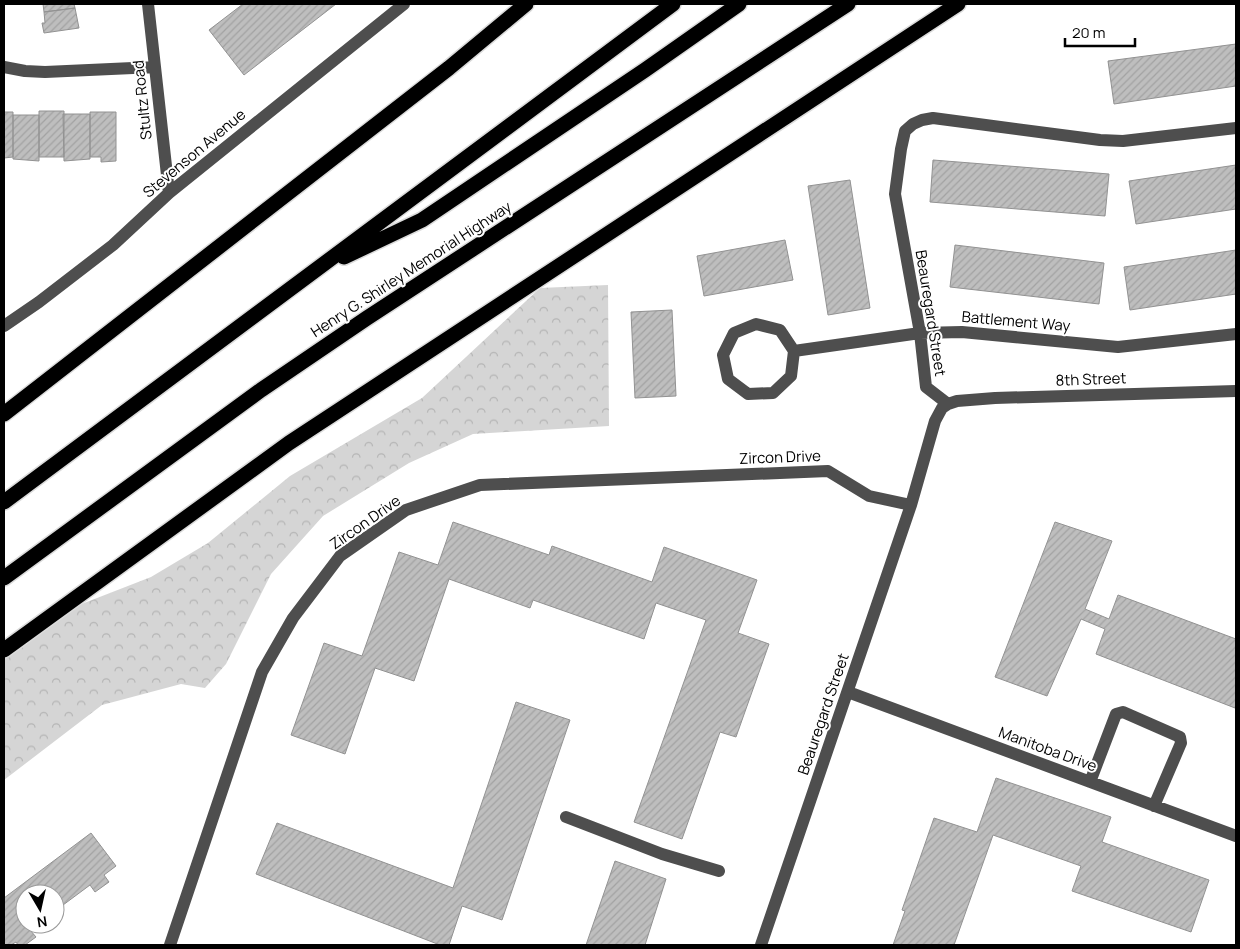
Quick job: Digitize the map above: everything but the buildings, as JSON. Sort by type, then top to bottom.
[{"type":"highway","points":[[4,414],[80,357],[448,68],[526,4]]},
{"type":"highway","points":[[4,502],[673,4]]},
{"type":"highway","points":[[316,270],[422,220],[740,4]]},
{"type":"highway","name":"Henry G. Shirley Memorial Highway","points":[[4,578],[261,390],[367,318],[848,4]]},
{"type":"highway","points":[[4,650],[290,443],[958,4]]},
{"type":"street","name":"Stultz Road","points":[[148,4],[169,193]]},
{"type":"street","name":"Stevenson Avenue","points":[[4,326],[39,302],[113,245],[169,193],[404,4]]},
{"type":"street","points":[[4,67],[45,72],[155,67]]},
{"type":"street","name":"Beauregard Street","points":[[761,945],[911,505],[935,421],[942,408],[948,404],[926,388],[920,332],[895,194],[905,132],[913,124],[933,118],[1100,140],[1123,141],[1236,128]]},
{"type":"street","points":[[756,324],[780,330],[794,351],[791,376],[773,393],[748,394],[728,379],[723,355],[734,333],[756,324]]},
{"type":"street","name":"Battlement Way","points":[[794,351],[920,332],[962,332],[1118,347],[1236,334]]},
{"type":"street","name":"8th Street","points":[[948,404],[957,400],[995,398],[1236,391]]},
{"type":"street","name":"Zircon Drive","points":[[170,945],[262,672],[293,618],[340,556],[406,510],[480,485],[828,471],[869,496],[911,505]]},
{"type":"street","name":"Manitoba Drive","points":[[848,692],[1236,836]]},
{"type":"street","points":[[1090,782],[1116,714],[1123,712],[1180,737],[1181,743],[1154,806]]},
{"type":"street","points":[[566,817],[662,854],[719,871]]},
{"type":"green space","points":[[608,285],[609,426],[473,434],[409,463],[323,516],[271,574],[226,664],[205,688],[181,684],[102,705],[4,780],[4,645],[38,621],[151,577],[208,543],[290,476],[422,398],[540,288]]}]
